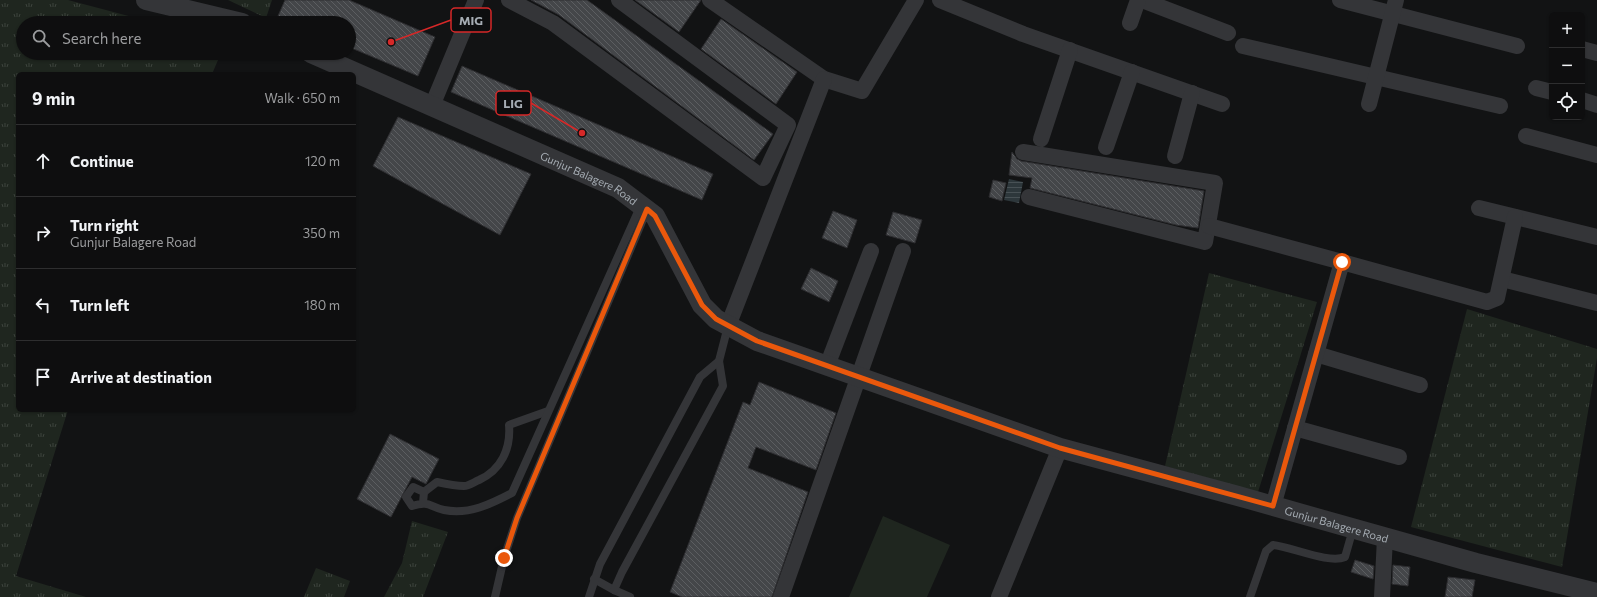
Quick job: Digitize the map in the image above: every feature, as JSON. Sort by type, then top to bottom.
[{"type":"street","points":[[146,0],[213,16]]},
{"type":"street","points":[[432,106],[476,0]]},
{"type":"street","points":[[509,0],[554,23],[763,178],[788,125],[619,0]]},
{"type":"street","points":[[710,0],[824,79],[862,91],[916,0]]},
{"type":"street","points":[[940,0],[1023,34],[1222,104]]},
{"type":"street","points":[[1130,24],[1138,0]]},
{"type":"street","points":[[1142,0],[1228,33]]},
{"type":"street","points":[[1340,0],[1395,7],[1517,46]]},
{"type":"street","points":[[1369,104],[1395,7]]},
{"type":"street","points":[[1243,46],[1500,106]]},
{"type":"street","points":[[1041,139],[1070,50]]},
{"type":"street","points":[[1585,50],[1597,53]]},
{"type":"street","name":"Gunjur Balagere Road","points":[[327,60],[354,72]]},
{"type":"street","points":[[1106,148],[1132,72]]},
{"type":"street","name":"Gunjur Balagere Road","points":[[356,73],[618,188],[655,216],[702,305],[716,319],[757,341],[1060,448],[1476,563],[1597,593]]},
{"type":"street","points":[[728,326],[824,79]]},
{"type":"street","points":[[1536,88],[1549,91]]},
{"type":"street","points":[[1175,156],[1192,93]]},
{"type":"street","points":[[1585,101],[1597,105]]},
{"type":"street","points":[[1526,136],[1597,155]]},
{"type":"street","points":[[1023,152],[1215,183],[1209,226],[1205,242],[1029,198]]},
{"type":"street","points":[[1479,208],[1597,237]]},
{"type":"street","points":[[1209,226],[1487,302],[1497,298],[1515,217]]},
{"type":"street","points":[[827,366],[871,251]]},
{"type":"street","points":[[781,597],[903,251]]},
{"type":"street","points":[[1273,506],[1342,262]]},
{"type":"street","points":[[1502,279],[1597,303]]},
{"type":"street","points":[[1316,354],[1420,385]]},
{"type":"street","points":[[1295,428],[1399,457]]},
{"type":"street","points":[[999,597],[1060,448]]},
{"type":"street","points":[[1382,597],[1385,538]]},
{"type":"lane","points":[[424,492],[413,487],[406,497],[412,506],[423,502],[444,510],[469,511],[492,504],[512,493],[548,411],[644,207]]},
{"type":"lane","points":[[495,597],[504,558],[517,518],[644,207]]},
{"type":"lane","points":[[614,590],[622,572],[723,386],[719,361],[728,326]]},
{"type":"lane","points":[[588,597],[600,564],[700,377],[719,361]]},
{"type":"lane","points":[[423,502],[424,492],[437,482],[466,486],[486,477],[500,465],[510,438],[509,425],[548,411]]},
{"type":"lane","points":[[1250,597],[1266,550],[1273,545],[1330,558],[1341,559],[1345,557],[1353,528]]},
{"type":"lane","points":[[594,579],[630,597]]},
{"type":"green space","points":[[0,0],[68,0],[129,16],[16,16],[16,60],[218,60],[213,72],[16,72],[16,412],[67,412],[16,576],[86,597],[0,597]]},
{"type":"green space","points":[[228,0],[272,0],[267,16],[262,16]]},
{"type":"green space","points":[[1209,273],[1317,302],[1258,492],[1165,466]]},
{"type":"green space","points":[[1467,309],[1597,349],[1597,358],[1562,567],[1411,527]]},
{"type":"green space","points":[[883,516],[950,545],[927,597],[849,597]]},
{"type":"green space","points":[[412,521],[448,532],[423,597],[384,597],[402,563]]},
{"type":"green space","points":[[316,568],[350,581],[344,597],[304,597]]},
{"type":"shaded area","points":[[1009,179],[1023,182],[1019,203],[1004,200]]},
{"type":"building","points":[[285,0],[349,0],[435,37],[418,76],[356,50],[356,16],[278,16]]},
{"type":"building","points":[[531,0],[587,0],[773,134],[754,160],[559,15]]},
{"type":"building","points":[[635,0],[701,0],[679,32]]},
{"type":"building","points":[[721,19],[797,72],[776,104],[701,49]]},
{"type":"building","points":[[462,66],[713,174],[702,200],[451,92]]},
{"type":"building","points":[[398,117],[531,174],[500,235],[373,166]]},
{"type":"building","points":[[1012,152],[1017,159],[1021,161],[1204,191],[1198,228],[1176,225],[1030,188],[1032,178],[1009,175]]},
{"type":"building","points":[[993,180],[1006,183],[1002,201],[989,197]]},
{"type":"building","points":[[833,211],[857,220],[847,248],[822,238]]},
{"type":"building","points":[[893,212],[922,220],[915,243],[886,235]]},
{"type":"building","points":[[811,268],[838,281],[829,302],[801,289]]},
{"type":"building","points":[[759,382],[836,413],[816,470],[756,447],[748,468],[808,492],[772,597],[682,597],[670,592],[743,402],[750,405]]},
{"type":"building","points":[[390,434],[439,459],[426,484],[412,477],[391,517],[357,499]]},
{"type":"building","points":[[1355,560],[1374,566],[1373,579],[1351,572]]},
{"type":"building","points":[[1393,565],[1410,567],[1408,586],[1392,584]]},
{"type":"building","points":[[1448,577],[1475,580],[1472,597],[1445,597]]},
{"type":"place","name":"MIG","points":[[391,42]]},
{"type":"place","name":"LIG","points":[[582,133]]},
{"type":"route","points":[[504,558],[517,518],[647,209],[655,216],[702,305],[716,319],[757,341],[1060,448],[1273,506],[1342,262]]}]
